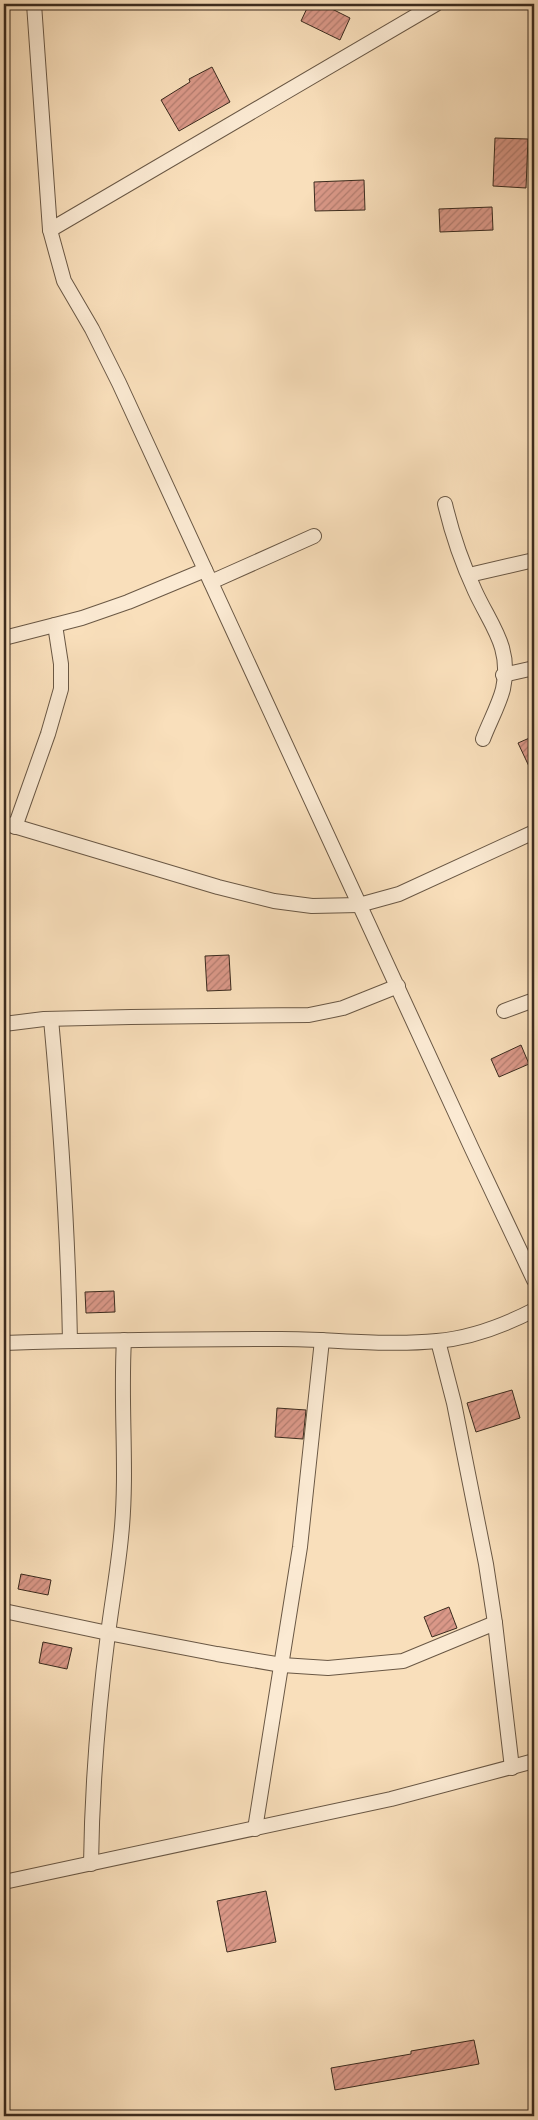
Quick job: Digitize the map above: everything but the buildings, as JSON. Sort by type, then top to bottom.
[{"type":"street","points":[[34,4],[50,230],[64,281],[92,329],[119,383],[534,1280]]},
{"type":"street","points":[[50,230],[436,4]]},
{"type":"street","points":[[445,504],[453,537],[468,575],[501,640],[504,657],[503,688],[483,739]]},
{"type":"street","points":[[4,638],[56,625],[208,576],[314,536]]},
{"type":"street","points":[[468,575],[534,560]]},
{"type":"street","points":[[56,625],[61,664],[61,689],[48,734],[9,825],[218,887],[274,901],[312,906],[360,906],[399,894],[534,832]]},
{"type":"street","points":[[503,675],[534,668]]},
{"type":"street","points":[[4,1024],[51,1019],[309,1015],[343,1008],[398,986]]},
{"type":"street","points":[[504,1011],[534,1000]]},
{"type":"street","points":[[51,1019],[62,1138],[70,1341]]},
{"type":"street","points":[[4,1343],[124,1340],[322,1340],[378,1343],[438,1341],[489,1329],[515,1320],[534,1310]]},
{"type":"street","points":[[91,1864],[92,1797],[108,1634],[121,1537],[125,1473],[122,1395],[124,1340]]},
{"type":"street","points":[[255,1829],[300,1547],[322,1340]]},
{"type":"street","points":[[438,1341],[454,1403],[495,1623],[512,1768]]},
{"type":"street","points":[[4,1611],[108,1634],[282,1665],[328,1668],[403,1661],[495,1623]]},
{"type":"street","points":[[4,1882],[391,1799],[534,1761]]}]
